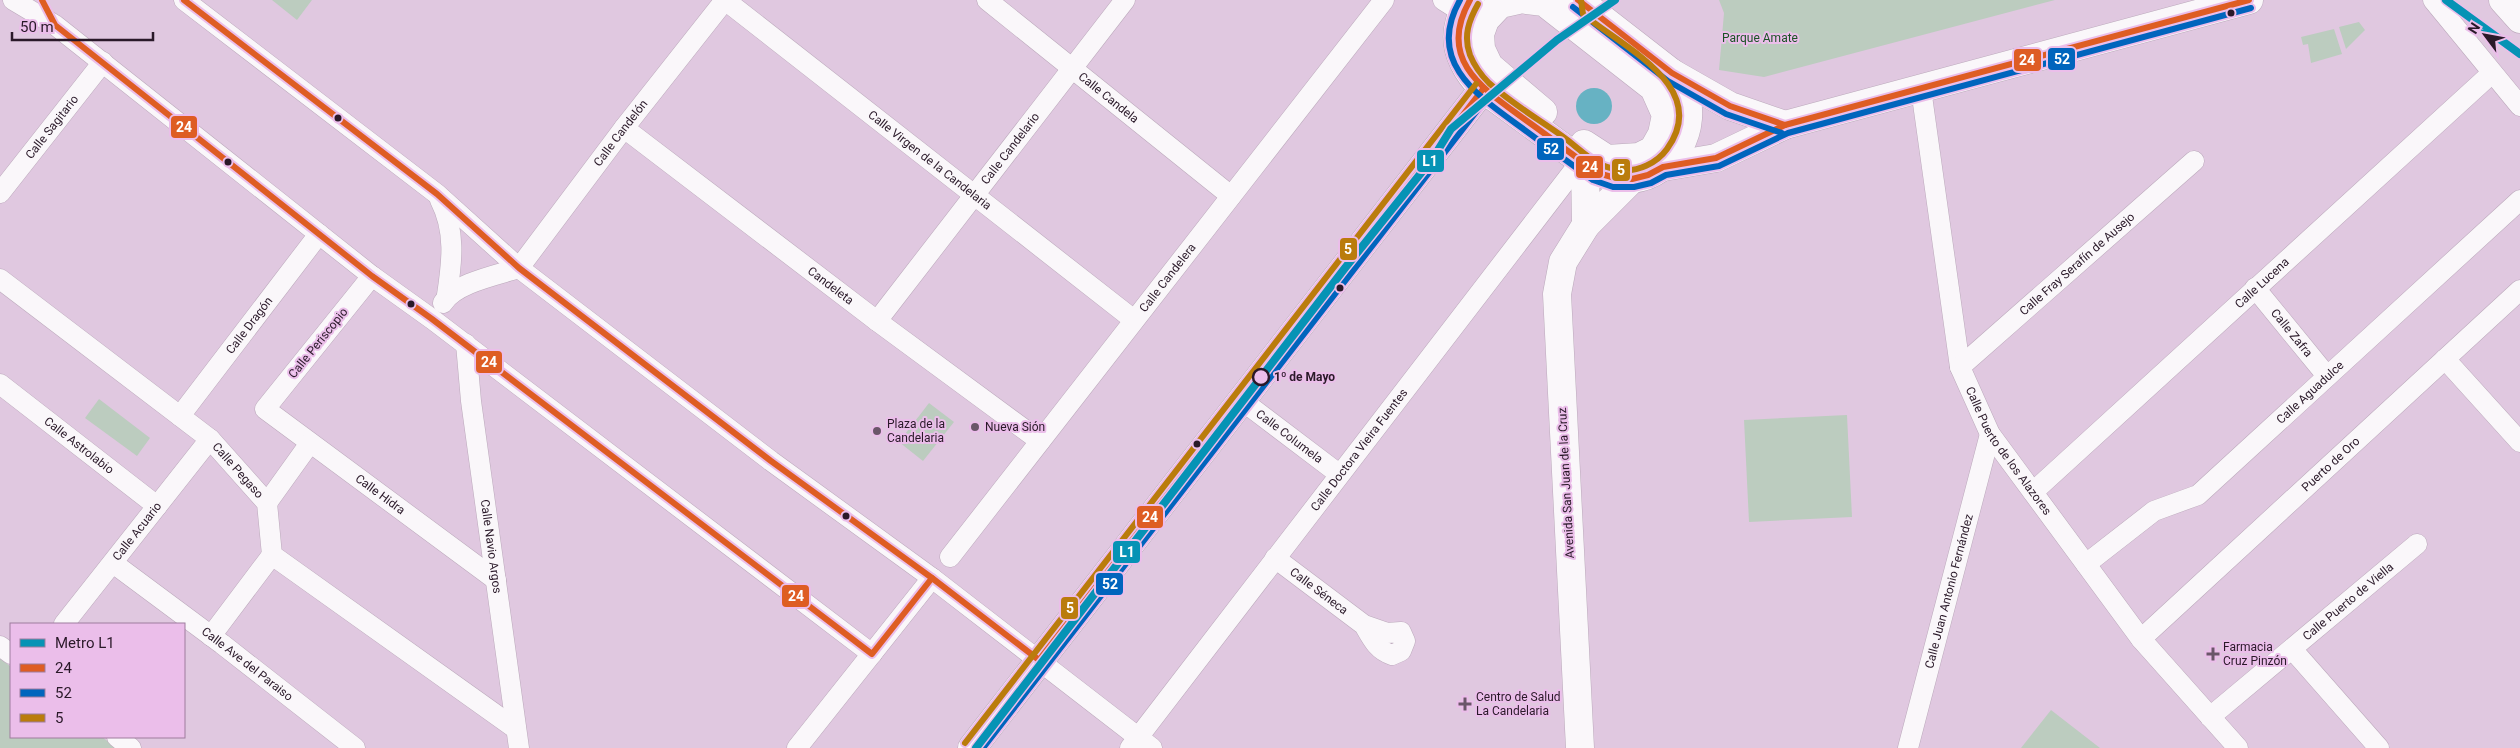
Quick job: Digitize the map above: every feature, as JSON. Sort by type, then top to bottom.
[{"type":"main road","points":[[1518,0],[1500,4],[1485,20],[1480,34],[1481,49],[1489,66],[1543,112],[1607,159],[1639,157],[1653,150],[1662,134],[1666,115],[1654,88],[1544,2],[1527,0]]},
{"type":"main road","points":[[1663,166],[1716,158],[1785,125],[2249,0]]},
{"type":"main road","points":[[2503,0],[2520,19]]},
{"type":"main road","points":[[1586,3],[1672,73],[1730,106],[1785,125]]},
{"type":"main road","points":[[1458,4],[1457,35],[1460,57],[1468,74],[1487,92],[1598,173],[1615,178],[1632,179],[1648,175],[1663,166],[1678,151],[1688,128],[1687,102],[1683,89],[1672,73]]},
{"type":"main road","points":[[1487,92],[1514,98],[1543,112]]},
{"type":"main road","points":[[972,748],[1240,399],[1487,92]]},
{"type":"main road","points":[[1583,163],[1586,225]]},
{"type":"main road","name":"Avenida San Juan de la Cruz","points":[[1580,748],[1557,294],[1562,262],[1586,225],[1632,179]]},
{"type":"street","points":[[13,0],[55,25],[372,276],[466,344],[872,654]]},
{"type":"street","points":[[42,0],[55,25]]},
{"type":"street","points":[[184,0],[437,194],[519,268],[771,461],[932,578],[1039,660],[1140,744]]},
{"type":"street","name":"Calle Candelón","points":[[519,268],[624,128],[725,0]]},
{"type":"street","name":"Calle Virgen de la Candelaria","points":[[725,0],[1134,320]]},
{"type":"street","name":"Calle Candela","points":[[987,0],[1232,196]]},
{"type":"street","name":"Calle Candelario","points":[[877,321],[1125,0]]},
{"type":"street","name":"Calle Candelera","points":[[950,557],[1384,0]]},
{"type":"street","points":[[2433,0],[2520,106]]},
{"type":"street","name":"Calle Sagitario","points":[[0,192],[103,62]]},
{"type":"street","name":"Calle Lucena","points":[[2032,492],[2492,73]]},
{"type":"street","name":"Calle Puerto de los Alazores","points":[[1921,88],[1960,367],[1990,434],[2141,639],[2238,748]]},
{"type":"street","name":"Candeleta","points":[[624,128],[877,321],[1040,441]]},
{"type":"street","name":"Calle Fray Serafín de Ausejo","points":[[1960,367],[2194,161]]},
{"type":"street","name":"Calle Doctora Vieira Fuentes","points":[[1140,744],[1275,558],[1339,474],[1583,163]]},
{"type":"street","points":[[432,319],[447,295],[453,255],[448,215],[437,194]]},
{"type":"street","name":"Calle Aguadulce","points":[[2086,564],[2154,511],[2198,495],[2520,200]]},
{"type":"street","name":"Calle Dragón","points":[[180,416],[319,234]]},
{"type":"street","points":[[447,295],[473,283],[519,268]]},
{"type":"street","name":"Calle Periscopio","points":[[265,409],[372,276]]},
{"type":"street","name":"Calle Pegaso","points":[[0,280],[210,439],[267,503],[272,555]]},
{"type":"street","name":"Calle Zafra","points":[[2255,288],[2327,376]]},
{"type":"street","name":"Puerto de Oro","points":[[2141,639],[2520,290]]},
{"type":"street","name":"Calle Navio Argos","points":[[466,344],[471,401],[517,738]]},
{"type":"street","points":[[2446,359],[2519,438]]},
{"type":"street","name":"Calle Astrolabio","points":[[0,384],[157,506]]},
{"type":"street","name":"Calle Columela","points":[[1240,399],[1339,474]]},
{"type":"street","name":"Calle Hidra","points":[[265,409],[496,580]]},
{"type":"street","name":"Calle Juan Antonio Fernández","points":[[1908,748],[1990,434]]},
{"type":"street","name":"Calle Acuario","points":[[65,623],[210,439]]},
{"type":"street","points":[[267,503],[310,443]]},
{"type":"street","name":"Calle Puerto de Viella","points":[[2210,717],[2417,544]]},
{"type":"street","points":[[211,636],[272,555],[517,738]]},
{"type":"street","name":"Calle Séneca","points":[[1275,558],[1364,625]]},
{"type":"street","name":"Calle Ave del Paraiso","points":[[112,563],[211,636],[355,748]]},
{"type":"street","points":[[797,748],[932,578]]},
{"type":"street","points":[[2292,649],[2379,748]]},
{"type":"street","points":[[118,738],[131,748]]},
{"type":"green space","points":[[272,0],[312,0],[297,20]]},
{"type":"green space","name":"Parque Amate","points":[[1719,0],[2055,0],[1764,77],[1719,70],[1724,13]]},
{"type":"green space","points":[[2359,22],[2365,30],[2346,49],[2339,27]]},
{"type":"green space","points":[[2334,29],[2342,54],[2311,63],[2308,44],[2303,45],[2301,37]]},
{"type":"green space","points":[[99,399],[150,438],[137,456],[85,418]]},
{"type":"green space","points":[[929,403],[954,422],[923,461],[899,442]]},
{"type":"green space","points":[[1847,415],[1852,517],[1749,522],[1744,420]]},
{"type":"green space","points":[[0,658],[10,666],[10,738],[103,738],[117,748],[0,748]]},
{"type":"green space","points":[[2051,710],[2100,748],[2021,748]]},
{"type":"water","points":[[1594,88],[1601,89],[1607,93],[1611,99],[1611,113],[1607,119],[1601,123],[1594,124],[1587,123],[1581,119],[1577,113],[1576,106],[1577,99],[1581,93],[1587,89]]},
{"type":"metro line","name":"L1","points":[[976,748],[1345,268],[1433,158],[1451,129],[1557,40],[1615,0]]},
{"type":"metro line","name":"L1","points":[[2446,0],[2520,54]]},
{"type":"transit line","name":"24","points":[[42,0],[55,25],[372,276],[432,319],[872,654],[932,578]]},
{"type":"transit line","name":"24","points":[[184,0],[437,194],[519,268],[771,461],[932,578],[1039,660]]},
{"type":"transit line","name":"52","points":[[1460,0],[1451,22],[1449,42],[1453,59],[1461,75],[1474,90],[1505,116],[1593,180],[1613,187],[1634,187],[1651,183],[1666,175],[1719,166],[1788,133],[2251,8]]},
{"type":"transit line","name":"24","points":[[1470,0],[1461,21],[1458,40],[1461,56],[1469,71],[1495,97],[1598,173],[1615,178],[1632,179],[1648,175],[1663,167],[1716,158],[1785,125],[2249,0]]},
{"type":"transit line","name":"24","points":[[1578,0],[1672,73],[1730,106],[1785,125]]},
{"type":"transit line","name":"5","points":[[1478,4],[1468,28],[1467,41],[1470,55],[1489,83],[1515,104],[1597,162],[1607,167],[1621,170],[1634,170],[1647,166],[1667,149],[1678,127],[1678,106],[1670,88],[1656,71],[1639,55],[1583,14],[1581,0]]},
{"type":"transit line","name":"52","points":[[1573,7],[1668,81],[1726,114],[1782,133]]},
{"type":"transit line","name":"5","points":[[965,743],[1476,84]]},
{"type":"transit line","name":"24","points":[[1039,660],[1483,89]]},
{"type":"transit line","name":"52","points":[[983,748],[1490,94]]},
{"type":"place","name":"1º de Mayo","points":[[1261,377]]},
{"type":"place","name":"Nueva Sión","points":[[975,427]]},
{"type":"place","name":"Plaza de la Candelaria","points":[[877,431]]},
{"type":"place","name":"Farmacia Cruz Pinzón","points":[[2213,654]]},
{"type":"place","name":"Centro de Salud La Candelaria","points":[[1465,704]]}]
